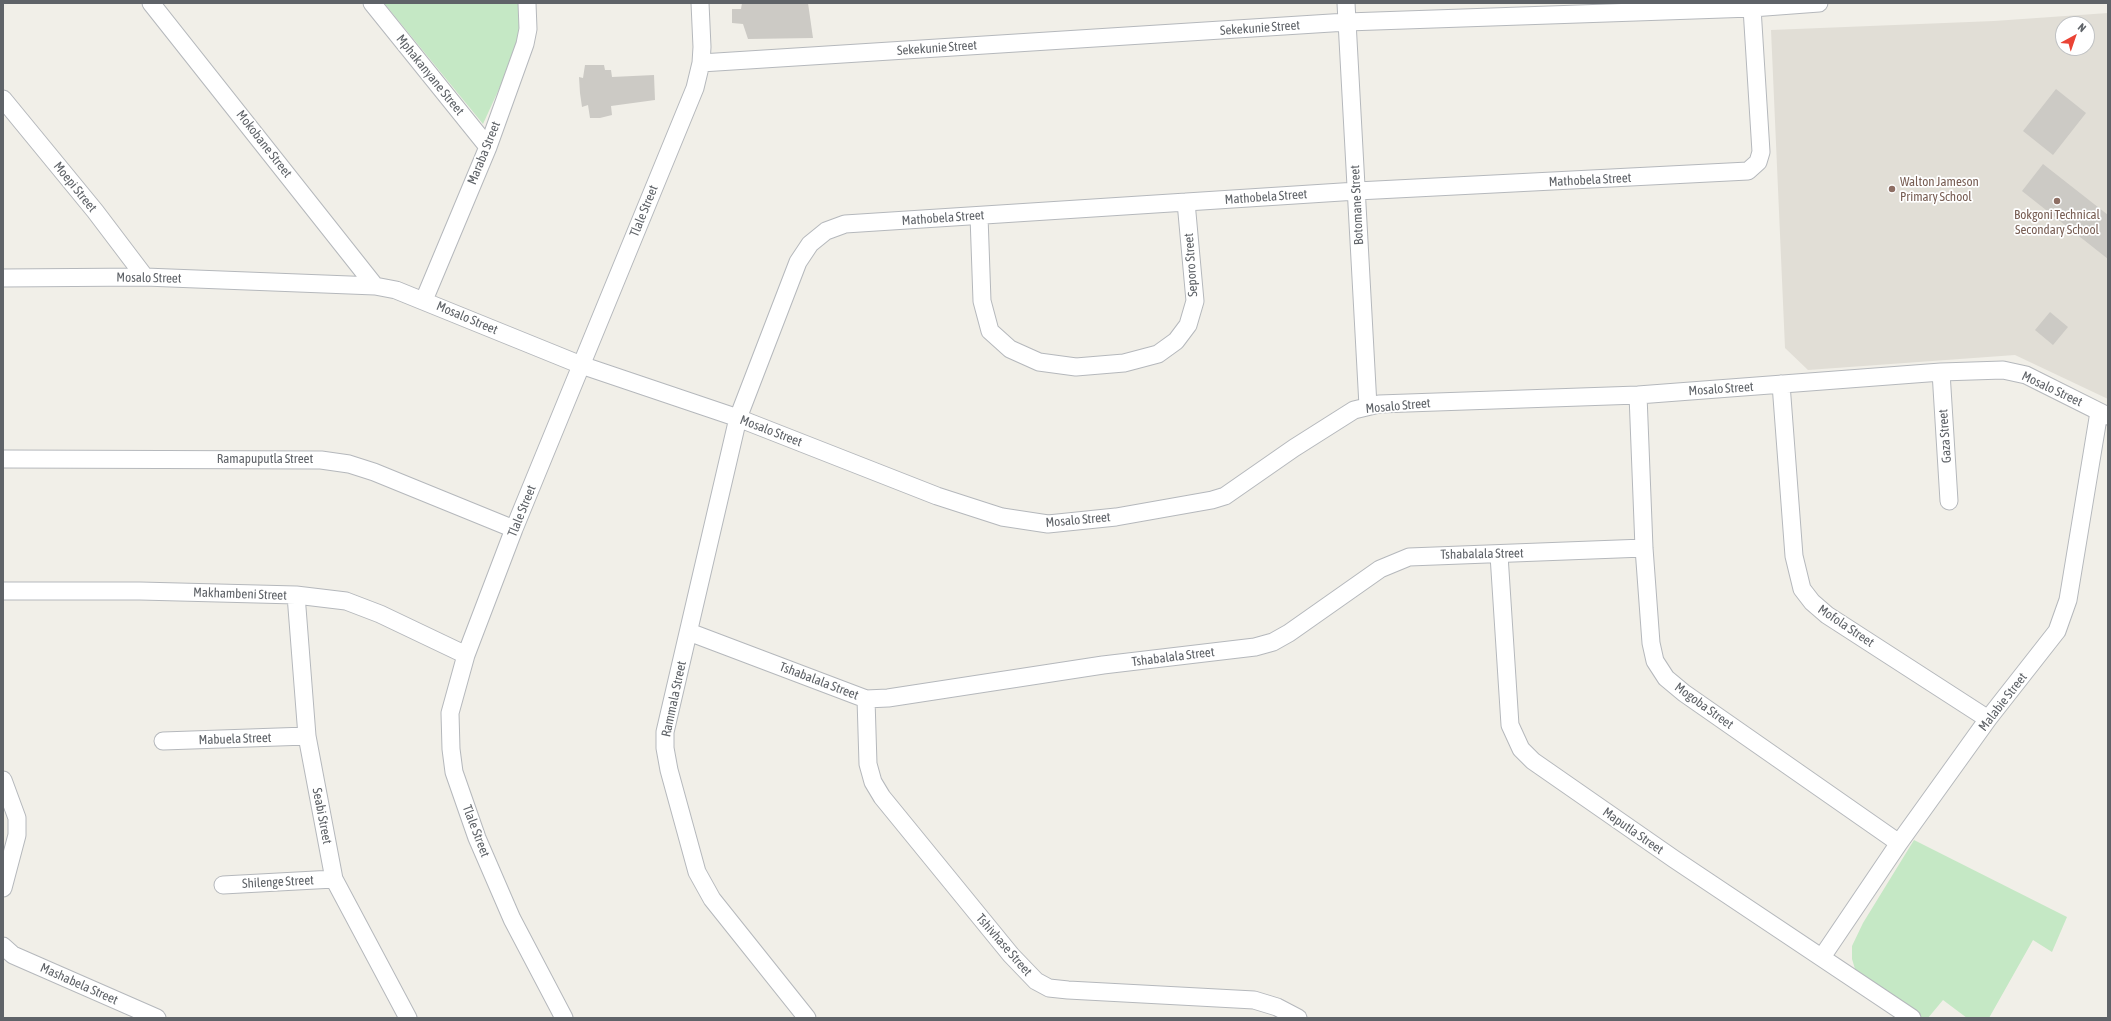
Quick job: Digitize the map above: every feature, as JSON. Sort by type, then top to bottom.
[{"type":"street","name":"Mokobane Street","points":[[151,3],[375,286]]},
{"type":"street","name":"Mphakanyane Street","points":[[372,3],[488,147]]},
{"type":"street","name":"Maraba Street","points":[[424,300],[488,147],[525,44],[528,29],[528,3]]},
{"type":"street","name":"Tlale Street","points":[[564,1018],[512,919],[477,838],[454,772],[450,749],[450,713],[466,655],[514,529],[695,88],[701,63],[702,47],[700,3]]},
{"type":"street","name":"Botomane Street","points":[[1346,3],[1368,406]]},
{"type":"street","name":"Sekekunie Street","points":[[701,63],[1347,22],[1752,8],[1820,3]]},
{"type":"street","name":"Mathobela Street","points":[[738,418],[798,262],[810,244],[826,231],[845,224],[1357,191],[1736,173],[1748,171],[1758,162],[1761,152],[1752,8]]},
{"type":"street","name":"Moepi Street","points":[[5,104],[95,211],[145,277]]},
{"type":"street","name":"Seporo Street","points":[[979,216],[982,301],[990,331],[1010,349],[1039,362],[1076,367],[1124,363],[1158,354],[1176,341],[1188,325],[1194,301],[1186,202]]},
{"type":"street","name":"Mosalo Street","points":[[3,278],[145,277],[375,286],[396,290],[424,300],[581,365],[738,418],[937,496],[1002,516],[1048,524],[1116,517],[1212,500],[1225,496],[1354,410],[1368,406],[1638,395],[1941,372],[2003,370],[2026,374],[2103,414]]},
{"type":"street","name":"Gaza Street","points":[[1941,372],[1949,501]]},
{"type":"street","name":"Mofola Street","points":[[1780,384],[1794,556],[1802,589],[1812,602],[1827,615],[1988,719]]},
{"type":"street","name":"Mogoba Street","points":[[1638,395],[1644,548],[1651,644],[1655,661],[1666,678],[1684,693],[1899,843]]},
{"type":"street","name":"Malabie Street","points":[[1822,957],[1899,843],[1988,719],[2057,631],[2064,614],[2103,414]]},
{"type":"street","name":"Rammala Street","points":[[738,418],[669,712],[665,732],[665,748],[692,858],[712,900],[807,1018]]},
{"type":"street","name":"Ramapuputla Street","points":[[3,460],[321,460],[348,464],[374,472],[514,529]]},
{"type":"street","name":"Tshabalala Street","points":[[689,632],[866,699],[919,695],[1103,665],[1255,647],[1273,642],[1289,633],[1380,569],[1396,560],[1422,555],[1499,554],[1644,548]]},
{"type":"street","name":"Maputla Street","points":[[1499,554],[1510,725],[1521,749],[1532,761],[1668,855],[1912,1018]]},
{"type":"street","name":"Makhambeni Street","points":[[3,591],[140,591],[296,595],[346,601],[380,614],[466,655]]},
{"type":"street","name":"Seabi Street","points":[[296,595],[307,736],[334,879],[408,1018]]},
{"type":"street","name":"Tshivhase Street","points":[[866,699],[868,764],[873,782],[882,797],[1011,955],[1036,981],[1049,988],[1068,990],[1254,1000],[1277,1007],[1298,1018]]},
{"type":"street","name":"Mabuela Street","points":[[164,741],[307,736]]},
{"type":"street","points":[[3,780],[17,818],[17,835],[3,888]]},
{"type":"street","name":"Shilenge Street","points":[[223,885],[334,879]]},
{"type":"street","name":"Mashabela Street","points":[[3,946],[13,955],[157,1018]]},
{"type":"shaded area","name":"Walton Jameson Primary School","points":[[2108,13],[2108,399],[2015,355],[1808,370],[1785,348],[1771,30],[1994,21],[2055,17],[2055,56],[2095,56],[2095,16],[2065,16]]},
{"type":"green space","points":[[384,3],[518,3],[520,43],[483,124]]},
{"type":"green space","points":[[1914,840],[2067,917],[2052,952],[2033,940],[1989,1018],[1967,1018],[1943,1000],[1928,1018],[1923,1018],[1866,981],[1855,969],[1852,959],[1852,946],[1863,923]]},
{"type":"building","points":[[742,3],[808,3],[813,38],[748,39],[743,24],[732,23],[732,9],[741,9]]},
{"type":"building","points":[[585,65],[604,65],[605,70],[611,70],[612,77],[654,75],[655,100],[611,106],[612,115],[600,118],[590,118],[588,105],[582,107],[580,93],[579,77],[583,78]]},
{"type":"building","points":[[2056,89],[2086,113],[2053,155],[2023,131]]},
{"type":"building","points":[[2043,164],[2108,215],[2108,259],[2022,191]]},
{"type":"building","points":[[2050,312],[2068,327],[2053,345],[2035,330]]},
{"type":"place","name":"Walton Jameson Primary School","points":[[1892,189]]},
{"type":"place","name":"Bokgoni Technical Secondary School","points":[[2057,201]]}]
